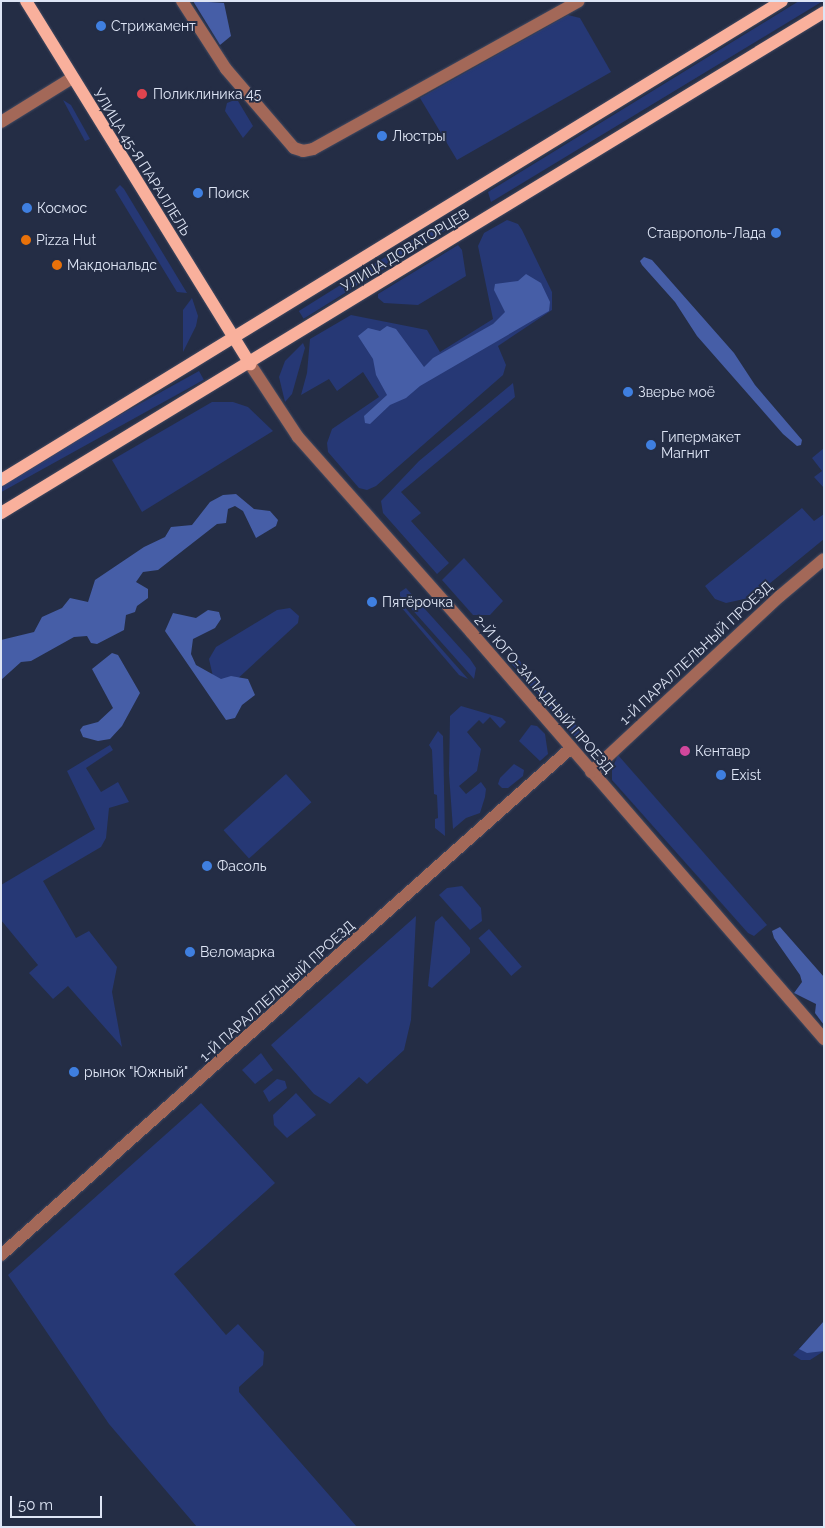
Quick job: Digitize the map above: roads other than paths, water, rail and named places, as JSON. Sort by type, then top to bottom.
[{"type":"main road","name":"УЛИЦА 45-Я ПАРАЛЛЕЛЬ","points":[[26,1],[250,364]]},
{"type":"main road","name":"УЛИЦА ДОВАТОРЦЕВ","points":[[1,480],[234,339],[782,1]]},
{"type":"main road","name":"УЛИЦА ДОВАТОРЦЕВ","points":[[1,514],[250,364],[824,12]]},
{"type":"street","points":[[182,1],[226,69],[294,148],[303,151],[321,145],[578,1]]},
{"type":"street","points":[[1,122],[72,78]]},
{"type":"street","name":"2-Й ЮГО-ЗАПАДНЫЙ ПРОЕЗД","points":[[250,364],[298,437],[824,1039]]},
{"type":"street","name":"1-Й ПАРАЛЛЕЛЬНЫЙ ПРОЕЗД","points":[[592,772],[780,596],[824,559]]},
{"type":"street","name":"1-Й ПАРАЛЛЕЛЬНЫЙ ПРОЕЗД","points":[[1,1254],[571,748]]},
{"type":"place","name":"Стрижамент","points":[[101,26]]},
{"type":"place","name":"Поликлиника 45","points":[[142,94]]},
{"type":"place","name":"Люстры","points":[[382,136]]},
{"type":"place","name":"Поиск","points":[[198,193]]},
{"type":"place","name":"Космос","points":[[27,208]]},
{"type":"place","name":"Ставрополь-Лада","points":[[776,233]]},
{"type":"place","name":"Pizza Hut","points":[[26,240]]},
{"type":"place","name":"Макдональдс","points":[[57,265]]},
{"type":"place","name":"Зверье моё","points":[[628,392]]},
{"type":"place","name":"Гипермакет Магнит","points":[[651,445]]},
{"type":"place","name":"Пятёрочка","points":[[372,602]]},
{"type":"place","name":"Кентавр","points":[[685,751]]},
{"type":"place","name":"Exist","points":[[721,775]]},
{"type":"place","name":"Фасоль","points":[[207,866]]},
{"type":"place","name":"Веломарка","points":[[190,952]]},
{"type":"place","name":"рынок \"Южный\"","points":[[74,1072]]}]
